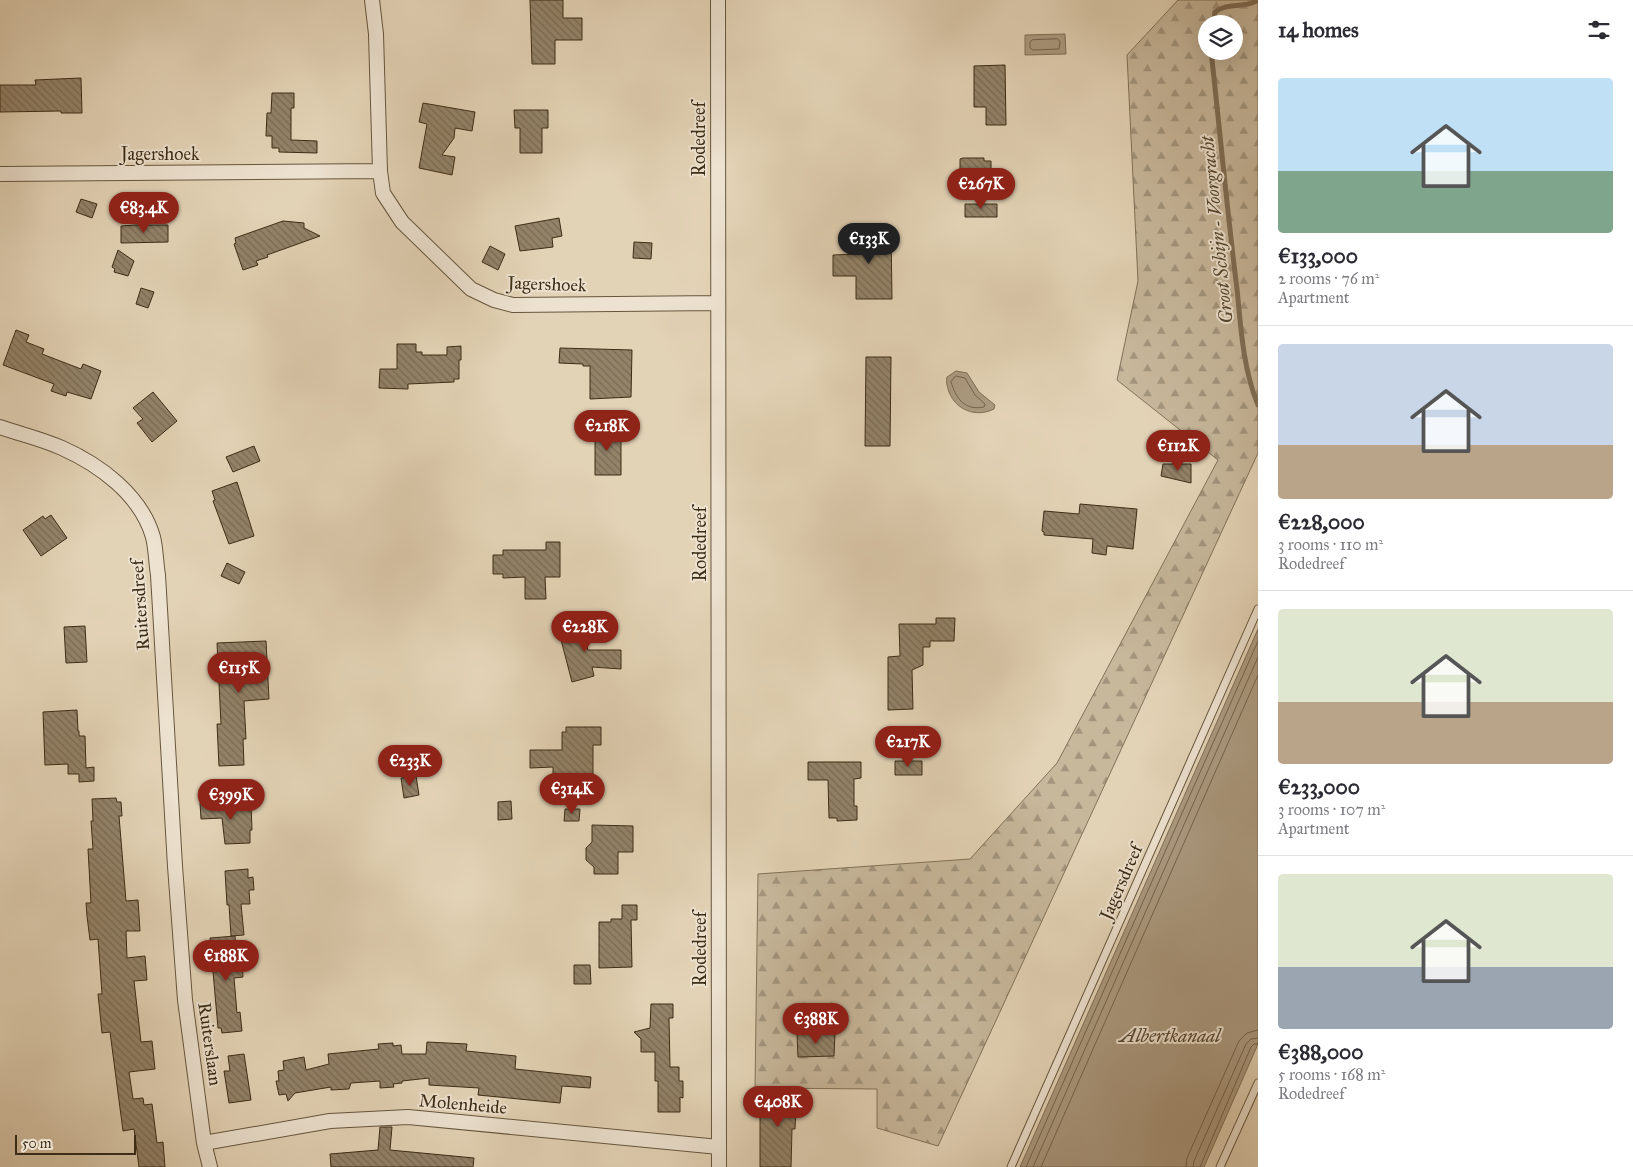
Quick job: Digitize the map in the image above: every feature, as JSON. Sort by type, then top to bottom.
[{"type":"street","name":"Jagershoek","points":[[372,0],[376,34],[380,171],[383,193],[402,222],[471,289],[494,300],[513,305],[718,303]]},
{"type":"street","name":"Rodedreef","points":[[718,0],[718,1167]]},
{"type":"street","name":"Jagershoek","points":[[0,174],[380,171]]},
{"type":"street","name":"Ruitersdreef","points":[[0,427],[62,448],[95,467],[127,492],[141,510],[153,537],[158,575],[175,866]]},
{"type":"street","name":"Ruiterslaan","points":[[175,866],[185,1000],[204,1143],[210,1167]]},
{"type":"street","name":"Molenheide","points":[[204,1143],[330,1121],[408,1117],[719,1148]]},
{"type":"lane","name":"Jagersdreef","points":[[1011,1167],[1258,609]]},
{"type":"lane","points":[[1220,1167],[1258,1083]]},
{"type":"green space","points":[[1178,0],[1258,0],[1258,453],[938,1146],[877,1128],[877,1089],[755,1088],[758,874],[970,859],[1057,763],[1218,460],[1117,380],[1138,281],[1127,55]]},
{"type":"water","points":[[1065,34],[1066,54],[1025,55],[1025,35]]},
{"type":"water","points":[[956,371],[967,373],[979,392],[995,405],[994,409],[980,413],[967,411],[956,404],[947,386],[947,377]]},
{"type":"water","name":"Albertkanaal","points":[[1258,629],[1258,1044],[1204,1167],[1020,1167]]},
{"type":"building","points":[[530,0],[563,0],[563,18],[582,18],[582,40],[555,40],[555,64],[532,64]]},
{"type":"building","points":[[1005,65],[1006,125],[986,125],[986,107],[974,107],[974,66]]},
{"type":"building","points":[[81,78],[82,113],[61,113],[61,111],[0,112],[0,85],[36,85],[35,80]]},
{"type":"building","points":[[272,93],[294,93],[294,108],[291,108],[291,140],[317,141],[317,153],[279,152],[279,148],[272,148],[272,136],[266,136],[267,113],[271,113]]},
{"type":"building","points":[[423,103],[475,112],[472,131],[455,128],[454,138],[442,155],[455,157],[452,175],[419,168],[427,124],[419,122]]},
{"type":"building","points":[[514,110],[548,110],[548,128],[542,128],[542,153],[520,153],[520,128],[515,128]]},
{"type":"building","points":[[984,158],[984,161],[991,161],[991,174],[960,174],[960,159]]},
{"type":"building","points":[[81,199],[97,204],[92,218],[76,212]]},
{"type":"building","points":[[965,204],[997,204],[997,217],[965,217]]},
{"type":"building","points":[[559,218],[562,236],[552,238],[553,247],[520,251],[515,226]]},
{"type":"building","points":[[283,221],[304,223],[304,228],[320,236],[267,255],[268,257],[256,261],[258,265],[243,270],[234,244],[236,243],[235,238]]},
{"type":"building","points":[[168,225],[168,242],[121,243],[121,226]]},
{"type":"building","points":[[856,231],[891,231],[892,299],[856,299],[856,276],[833,276],[833,255],[856,254]]},
{"type":"building","points":[[634,242],[652,243],[651,259],[633,258]]},
{"type":"building","points":[[490,246],[505,254],[498,270],[482,262]]},
{"type":"building","points":[[118,250],[134,261],[128,276],[114,272],[115,269],[112,267]]},
{"type":"building","points":[[141,288],[154,292],[148,308],[136,304]]},
{"type":"building","points":[[16,330],[29,335],[26,342],[44,349],[42,354],[81,369],[83,364],[101,371],[91,399],[67,392],[66,396],[51,391],[54,384],[3,365]]},
{"type":"building","points":[[397,344],[416,344],[416,352],[422,352],[422,355],[447,355],[447,347],[461,346],[459,379],[454,379],[454,382],[408,384],[408,389],[379,388],[380,369],[397,369]]},
{"type":"building","points":[[560,348],[632,350],[631,397],[590,399],[590,366],[559,363]]},
{"type":"building","points":[[866,357],[891,357],[890,446],[865,446]]},
{"type":"building","points":[[153,392],[177,421],[152,442],[137,423],[143,419],[133,408]]},
{"type":"building","points":[[595,426],[612,426],[612,438],[618,438],[618,441],[621,441],[621,475],[595,475]]},
{"type":"building","points":[[254,446],[260,461],[233,472],[226,457]]},
{"type":"building","points":[[1163,464],[1191,464],[1191,483],[1161,476]]},
{"type":"building","points":[[237,482],[254,536],[229,544],[213,501],[215,500],[212,491]]},
{"type":"building","points":[[1080,504],[1137,509],[1133,549],[1107,546],[1106,555],[1092,553],[1093,539],[1044,535],[1042,531],[1044,511],[1079,514]]},
{"type":"building","points":[[51,515],[67,538],[41,556],[23,530],[43,516],[45,519]]},
{"type":"building","points":[[546,542],[560,542],[560,577],[545,577],[546,599],[525,599],[525,577],[503,578],[503,574],[493,574],[493,555],[503,555],[503,550],[546,550]]},
{"type":"building","points":[[227,563],[245,572],[239,584],[221,576]]},
{"type":"building","points":[[567,615],[581,615],[581,627],[588,650],[621,650],[621,669],[592,667],[594,676],[572,682],[560,636],[567,634]]},
{"type":"building","points":[[936,618],[955,618],[954,641],[930,641],[930,647],[923,647],[923,665],[912,670],[913,709],[888,710],[888,657],[900,656],[899,624],[936,624]]},
{"type":"building","points":[[85,626],[87,662],[66,663],[64,627]]},
{"type":"building","points":[[266,641],[269,699],[244,701],[246,739],[243,739],[244,765],[219,766],[217,724],[221,724],[217,643]]},
{"type":"building","points":[[77,710],[79,736],[85,736],[86,768],[94,767],[94,781],[79,782],[79,774],[68,774],[68,764],[45,765],[43,712]]},
{"type":"building","points":[[566,727],[601,727],[601,745],[593,745],[593,779],[553,779],[553,767],[530,768],[530,750],[562,750],[562,732],[566,732]]},
{"type":"building","points":[[895,761],[922,761],[922,775],[895,775]]},
{"type":"building","points":[[808,762],[861,762],[861,778],[854,779],[854,806],[857,806],[857,820],[837,821],[837,818],[829,818],[828,780],[808,780]]},
{"type":"building","points":[[416,776],[419,795],[404,798],[401,778]]},
{"type":"building","points":[[116,798],[117,802],[121,802],[122,816],[119,816],[126,901],[138,900],[140,931],[126,931],[127,958],[145,956],[147,980],[134,981],[141,1042],[152,1041],[155,1069],[129,1072],[133,1099],[143,1098],[144,1105],[152,1104],[157,1143],[163,1142],[165,1167],[139,1167],[134,1129],[123,1131],[110,1032],[102,1033],[98,994],[102,994],[98,939],[90,940],[86,903],[91,903],[88,849],[93,849],[92,799]]},
{"type":"building","points":[[511,801],[512,819],[498,820],[498,802]]},
{"type":"building","points":[[219,802],[219,806],[251,804],[252,830],[250,830],[250,843],[225,844],[222,818],[201,819],[200,803]]},
{"type":"building","points":[[565,809],[580,809],[579,821],[564,821]]},
{"type":"building","points":[[592,825],[633,826],[633,852],[618,852],[618,874],[594,874],[594,867],[586,860],[586,848],[592,842]]},
{"type":"building","points":[[248,869],[248,878],[253,877],[254,890],[249,890],[250,904],[241,904],[244,935],[231,936],[225,871]]},
{"type":"building","points":[[622,905],[637,905],[637,920],[631,920],[632,967],[599,968],[599,922],[611,922],[611,919],[622,919]]},
{"type":"building","points":[[235,936],[237,961],[242,960],[243,977],[234,978],[237,1013],[240,1012],[242,1031],[222,1033],[221,1028],[218,1028],[210,938]]},
{"type":"building","points":[[574,965],[590,965],[591,984],[574,984]]},
{"type":"building","points":[[651,1004],[673,1004],[673,1018],[669,1018],[670,1067],[679,1067],[679,1081],[683,1081],[683,1098],[680,1097],[680,1112],[658,1112],[658,1081],[655,1081],[655,1052],[641,1052],[641,1039],[634,1032],[650,1028]]},
{"type":"building","points":[[797,1033],[835,1033],[834,1056],[798,1057]]},
{"type":"building","points":[[427,1042],[467,1044],[466,1051],[516,1056],[515,1069],[591,1077],[590,1088],[562,1086],[560,1103],[478,1095],[479,1088],[429,1085],[429,1078],[402,1081],[402,1083],[393,1084],[394,1087],[380,1088],[380,1081],[351,1083],[349,1089],[331,1090],[331,1087],[295,1093],[288,1101],[286,1094],[279,1095],[276,1081],[279,1081],[278,1071],[284,1070],[283,1061],[304,1057],[306,1070],[329,1064],[328,1054],[379,1049],[378,1044],[393,1043],[393,1046],[401,1045],[402,1054],[426,1054]]},
{"type":"building","points":[[244,1054],[251,1100],[229,1103],[224,1071],[230,1071],[228,1056]]},
{"type":"building","points":[[760,1094],[802,1094],[802,1108],[796,1108],[795,1129],[792,1129],[791,1167],[760,1167]]},
{"type":"building","points":[[380,1127],[392,1127],[390,1150],[474,1158],[473,1167],[331,1167],[330,1154],[378,1150]]},
{"type":"waterway","name":"Groot Schijn - Voorgracht","points":[[1214,15],[1215,12],[1225,7],[1253,3],[1258,0]]},
{"type":"waterway","name":"Groot Schijn - Voorgracht","points":[[1212,60],[1243,348],[1249,377],[1258,405]]}]
